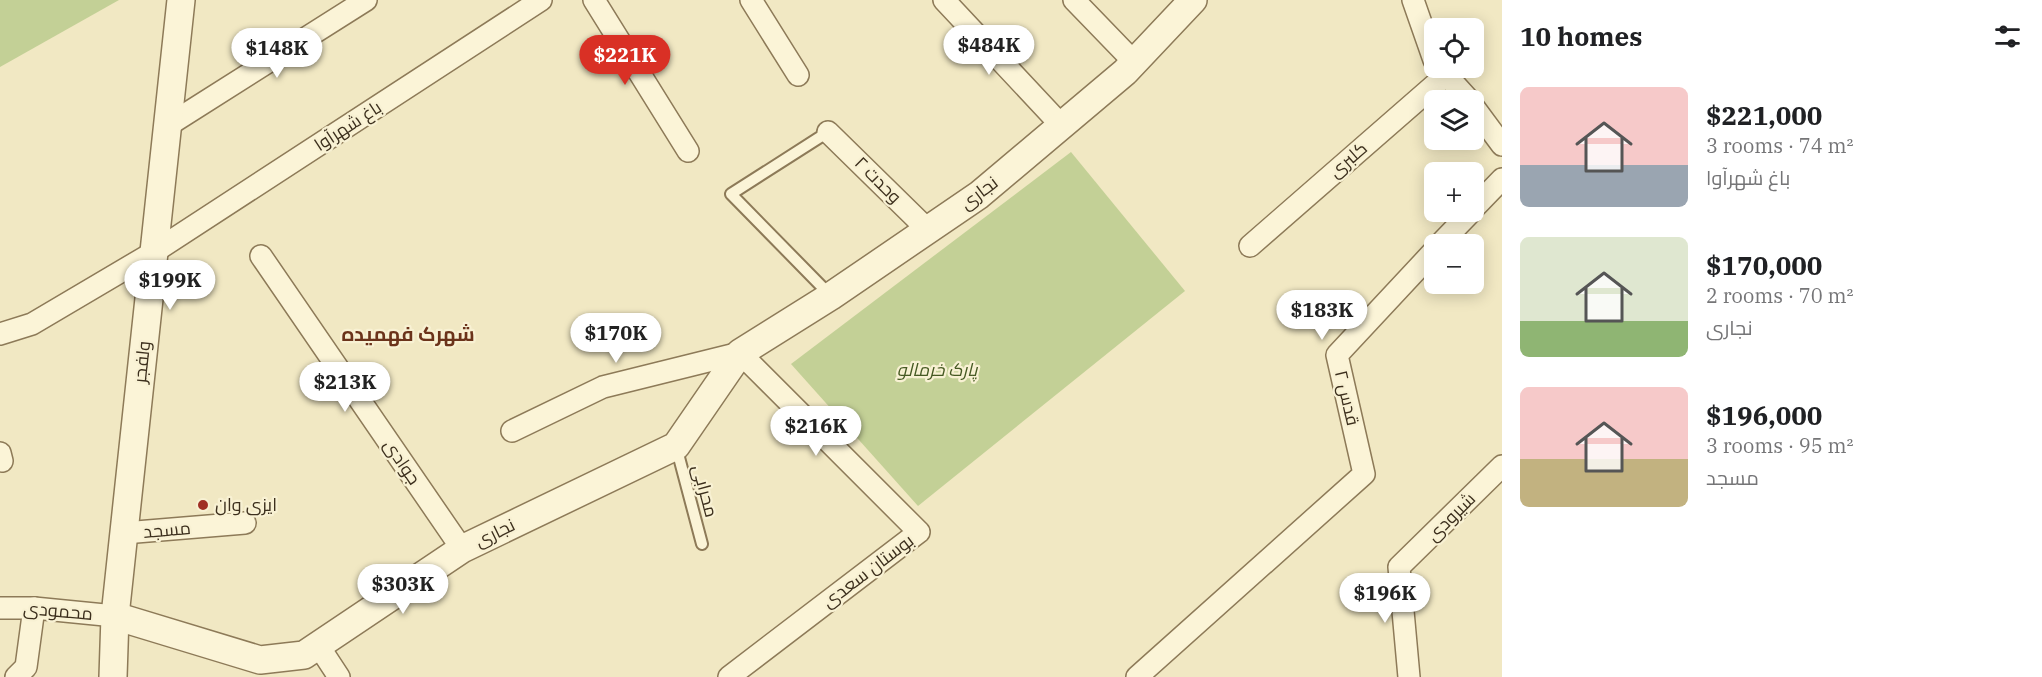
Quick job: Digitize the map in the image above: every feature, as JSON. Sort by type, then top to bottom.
[{"type":"street","name":"ولفجر","points":[[113,677],[124,533],[181,0]]},
{"type":"street","points":[[167,126],[366,0]]},
{"type":"street","name":"باغ شهرآوا","points":[[0,334],[32,324],[154,252],[541,0]]},
{"type":"street","points":[[594,0],[688,151]]},
{"type":"street","points":[[751,0],[798,75]]},
{"type":"street","points":[[944,0],[1062,125]]},
{"type":"street","points":[[1074,0],[1134,62]]},
{"type":"street","name":"نجاری","points":[[512,431],[603,387],[740,353],[831,296],[979,195],[1134,62],[1193,0]]},
{"type":"street","points":[[1413,0],[1424,28]]},
{"type":"street","name":"کلبری","points":[[1250,246],[1429,78]]},
{"type":"street","points":[[1449,78],[1460,90]]},
{"type":"street","points":[[1484,121],[1502,145]]},
{"type":"street","name":"وحدت ۲","points":[[828,132],[927,229]]},
{"type":"street","points":[[1484,198],[1502,179]]},
{"type":"street","points":[[1449,234],[1461,222]]},
{"type":"street","name":"جوادی","points":[[261,256],[462,549]]},
{"type":"street","name":"قدس ۲","points":[[1137,677],[1364,474],[1337,355],[1424,262]]},
{"type":"street","name":"نجاری","points":[[116,616],[260,660],[304,655],[462,549],[676,446],[740,353]]},
{"type":"street","name":"بوستان سعدی","points":[[729,677],[920,532],[740,353]]},
{"type":"street","name":"شیرودی","points":[[1409,677],[1399,567],[1502,466]]},
{"type":"street","name":"مسجد","points":[[124,533],[245,523]]},
{"type":"street","name":"محمودی","points":[[0,608],[116,616]]},
{"type":"street","points":[[16,677],[26,667],[34,609]]},
{"type":"street","points":[[318,645],[339,677]]},
{"type":"lane","points":[[828,132],[731,194],[831,296]]},
{"type":"lane","name":"محرابی","points":[[676,446],[702,544]]},
{"type":"green space","points":[[0,0],[119,0],[0,67]]},
{"type":"green space","name":"پارک خرمالو","points":[[1071,152],[1185,291],[918,506],[791,364]]},
{"type":"place","name":"ایزی وان","points":[[203,505]]},
{"type":"district","name":"شهرک فهمیده","points":[[408,334]]}]
